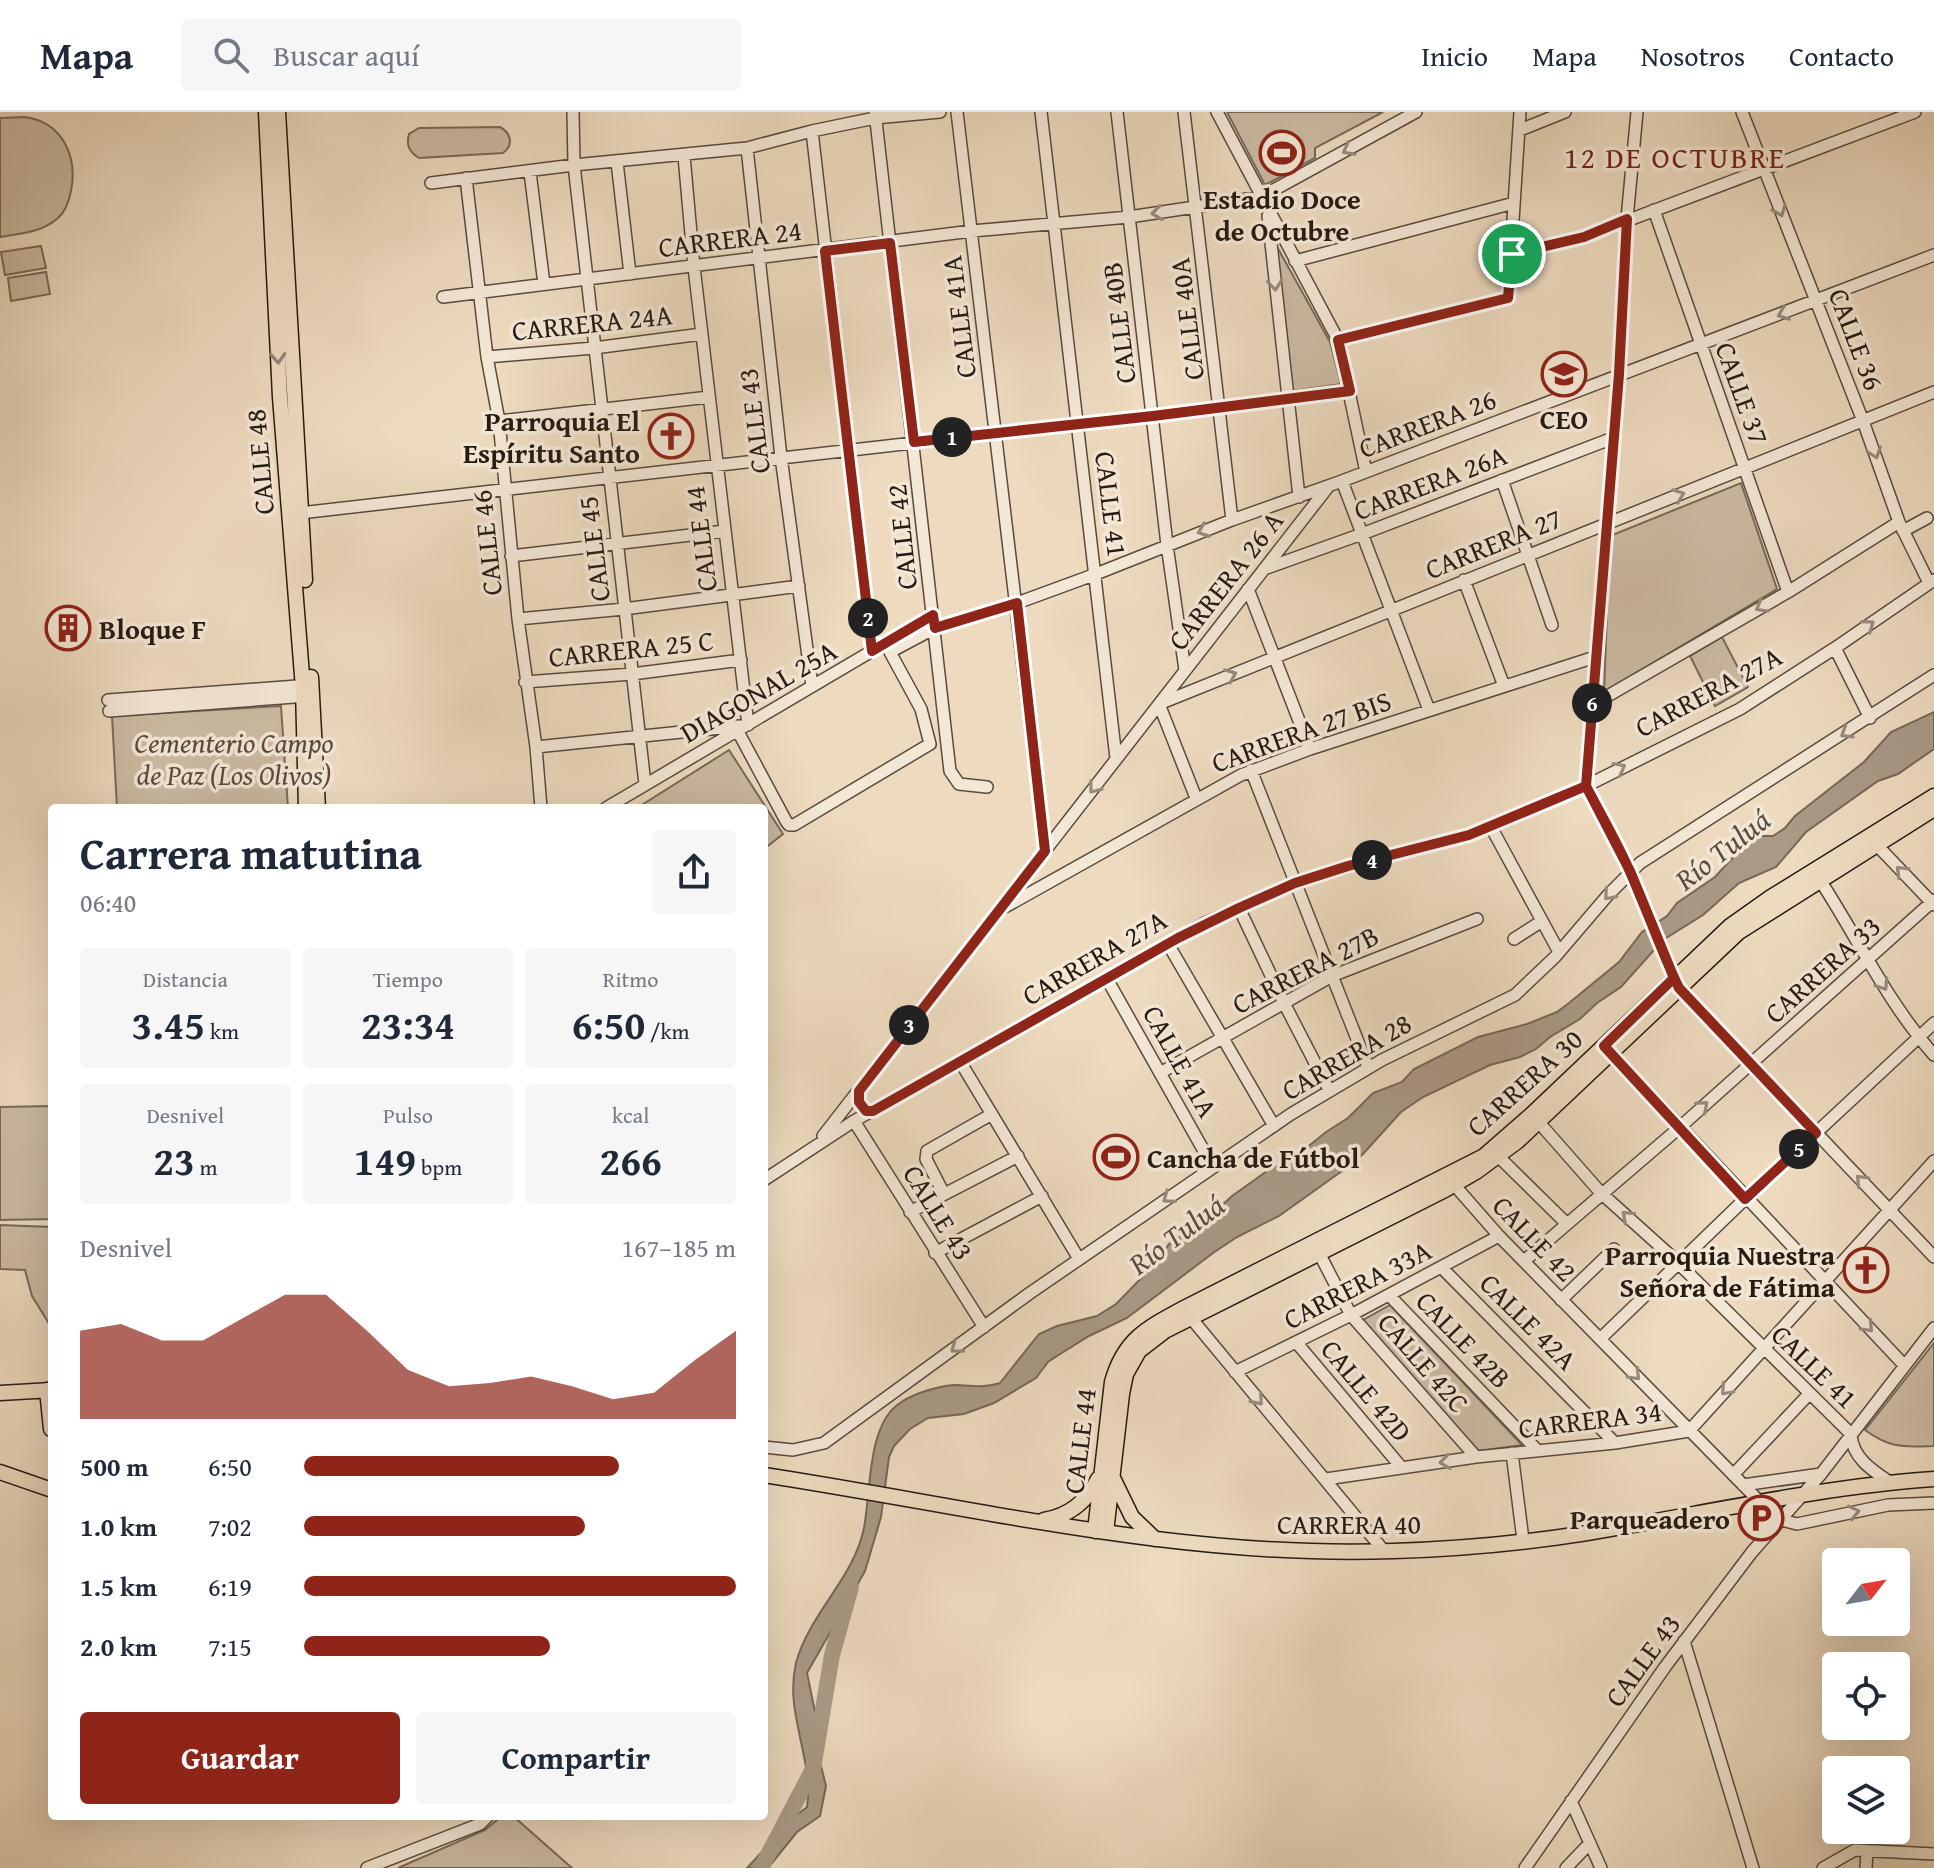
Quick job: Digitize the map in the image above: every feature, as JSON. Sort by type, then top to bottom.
[{"type":"main road","name":"CALLE 48","points":[[266,112],[280,397],[318,804]]},
{"type":"main road","name":"CALLE 48","points":[[278,112],[300,513],[307,691],[306,804]]},
{"type":"main road","name":"CARRERA 30","points":[[1138,1344],[1499,1157],[1535,1118],[1676,983],[1817,875],[1872,841],[1934,796]]},
{"type":"main road","name":"CARRERA 30","points":[[1872,841],[1934,809]]},
{"type":"main road","name":"CARRERA 30","points":[[1450,1180],[1535,1118]]},
{"type":"main road","name":"CARRERA 30","points":[[1124,1362],[1161,1321],[1311,1253]]},
{"type":"main road","name":"CALLE 44","points":[[1100,1531],[1107,1471],[1122,1394],[1124,1362]]},
{"type":"main road","points":[[0,1393],[48,1390]]},
{"type":"main road","points":[[1033,1522],[1059,1516],[1083,1501],[1107,1471],[1132,1517],[1155,1539]]},
{"type":"main road","points":[[0,1472],[48,1489]]},
{"type":"main road","name":"CARRERA 40","points":[[768,1476],[1033,1522],[1155,1539],[1269,1550],[1384,1551],[1583,1534],[1759,1501],[1934,1479]]},
{"type":"street","name":"CALLE 45","points":[[573,112],[574,165],[645,784]]},
{"type":"street","points":[[431,183],[747,148],[875,115],[940,112]]},
{"type":"street","name":"CALLE 41A","points":[[957,112],[1045,851]]},
{"type":"street","name":"CALLE 41","points":[[1041,112],[1116,758]]},
{"type":"street","name":"CALLE 40B","points":[[1117,112],[1167,545],[1185,670]]},
{"type":"street","name":"CALLE 40A","points":[[1184,112],[1232,520]]},
{"type":"street","points":[[1217,112],[1338,340],[1366,472]]},
{"type":"street","name":"CARRERA 24","points":[[443,297],[972,231],[1264,202],[1416,112]]},
{"type":"street","points":[[1338,340],[1508,298],[1520,112]]},
{"type":"street","points":[[1520,130],[1565,112]]},
{"type":"street","points":[[1637,112],[1586,786],[1630,871],[1676,983],[1934,1257]]},
{"type":"street","name":"CALLE 36","points":[[1742,112],[1863,421],[1901,527],[1931,582]]},
{"type":"street","points":[[1512,254],[1584,237],[1764,171],[1893,116],[1915,112]]},
{"type":"street","name":"CALLE 42","points":[[875,115],[952,776],[959,784],[987,787]]},
{"type":"street","points":[[812,131],[872,651]]},
{"type":"street","name":"CALLE 43","points":[[747,148],[781,457],[812,686]]},
{"type":"street","name":"CALLE 44","points":[[684,156],[694,267],[748,725]]},
{"type":"street","points":[[617,162],[630,274]]},
{"type":"street","points":[[530,172],[544,284]]},
{"type":"street","name":"CALLE 46","points":[[466,178],[487,357],[499,421],[511,556],[541,804]]},
{"type":"street","points":[[1264,202],[1299,497]]},
{"type":"street","points":[[1295,261],[1514,203]]},
{"type":"street","name":"CALLE 37","points":[[1654,210],[1788,592]]},
{"type":"street","points":[[1271,245],[1284,240]]},
{"type":"street","name":"CARRERA 26","points":[[736,729],[786,821],[794,825],[930,744],[921,709],[890,652],[935,628],[1096,574],[1232,520],[1933,258]]},
{"type":"street","name":"CARRERA 24A","points":[[487,357],[594,348],[702,334]]},
{"type":"street","points":[[300,513],[1350,391]]},
{"type":"street","name":"CARRERA 27","points":[[1159,704],[1934,392]]},
{"type":"street","points":[[499,421],[709,397]]},
{"type":"street","name":"CARRERA 26A","points":[[1264,569],[1613,438]]},
{"type":"street","points":[[1502,480],[1552,625]]},
{"type":"street","points":[[1342,481],[1429,710]]},
{"type":"street","name":"CARRERA 26 A","points":[[818,1143],[1329,486]]},
{"type":"street","points":[[1592,705],[1901,527],[1927,518]]},
{"type":"street","points":[[511,556],[725,531]]},
{"type":"street","points":[[1464,580],[1504,686]]},
{"type":"street","name":"CARRERA 27A","points":[[768,1177],[854,1121],[1168,944],[1239,908],[1295,883],[1491,827],[1586,786],[1740,709],[1931,582]]},
{"type":"street","points":[[518,619],[624,609],[799,586]]},
{"type":"street","points":[[1248,589],[1310,749]]},
{"type":"street","name":"DIAGONAL 25A","points":[[612,804],[933,615]]},
{"type":"street","points":[[1835,648],[1870,718]]},
{"type":"street","name":"CARRERA 27 BIS","points":[[998,911],[1251,770],[1595,657]]},
{"type":"street","name":"CARRERA 25 C","points":[[525,682],[632,674],[741,660]]},
{"type":"street","name":"CARRERA 28","points":[[768,1447],[793,1450],[824,1443],[1079,1259],[1329,1090],[1368,1067],[1515,995],[1538,976],[1630,871],[1661,848],[1934,675]]},
{"type":"street","points":[[108,706],[307,691]]},
{"type":"street","points":[[1159,704],[1196,798]]},
{"type":"street","points":[[536,747],[639,735],[736,729]]},
{"type":"street","points":[[1251,770],[1368,1067]]},
{"type":"street","points":[[1491,827],[1559,952]]},
{"type":"street","points":[[1872,841],[1933,902]]},
{"type":"street","points":[[1817,875],[1918,1038],[1934,1055]]},
{"type":"street","name":"CARRERA 33","points":[[1524,1261],[1933,902]]},
{"type":"street","points":[[1239,908],[1329,1090]]},
{"type":"street","name":"CARRERA 27B","points":[[1160,1073],[1332,976],[1477,919]]},
{"type":"street","points":[[1514,939],[1542,921]]},
{"type":"street","points":[[1168,944],[1274,1126]]},
{"type":"street","name":"CALLE 41A","points":[[1107,979],[1213,1167]]},
{"type":"street","points":[[1600,1339],[1934,1023]]},
{"type":"street","points":[[1607,1050],[1904,1365]]},
{"type":"street","points":[[961,1063],[1079,1259]]},
{"type":"street","points":[[859,1091],[861,1105],[866,1111],[873,1111]]},
{"type":"street","points":[[944,1194],[926,1159],[927,1151],[992,1114]]},
{"type":"street","name":"CALLE 41","points":[[1535,1118],[1601,1193],[1678,1263],[1851,1434],[1851,1444],[1857,1454],[1866,1465],[1891,1483]]},
{"type":"street","name":"CALLE 43","points":[[854,1121],[984,1327]]},
{"type":"street","points":[[910,1212],[1018,1156]]},
{"type":"street","points":[[1499,1157],[1566,1223]]},
{"type":"street","name":"CARRERA 34","points":[[1326,1479],[1689,1431],[1934,1161]]},
{"type":"street","name":"CALLE 42","points":[[1450,1180],[1499,1236],[1759,1501]]},
{"type":"street","points":[[935,1253],[1042,1196]]},
{"type":"street","name":"CARRERA 33A","points":[[1235,1372],[1351,1315],[1499,1236]]},
{"type":"street","points":[[1561,1300],[1614,1249]]},
{"type":"street","name":"CALLE 42C","points":[[1311,1253],[1351,1315],[1476,1457]]},
{"type":"street","name":"CALLE 42A","points":[[1441,1267],[1615,1443]]},
{"type":"street","name":"CALLE 42B","points":[[1389,1295],[1537,1450]]},
{"type":"street","points":[[1191,1318],[1384,1551]]},
{"type":"street","name":"CALLE 43","points":[[1525,1868],[1684,1641],[1778,1519],[1821,1474],[1934,1328]]},
{"type":"street","name":"CALLE 42D","points":[[1296,1342],[1402,1468]]},
{"type":"street","points":[[1733,1475],[1809,1394]]},
{"type":"street","points":[[1512,1453],[1523,1540]]},
{"type":"street","points":[[1743,1485],[1821,1474]]},
{"type":"street","points":[[1778,1519],[1797,1524],[1888,1505],[1934,1503]]},
{"type":"street","points":[[1684,1641],[1753,1868]]},
{"type":"street","points":[[1571,1801],[1601,1868]]},
{"type":"street","points":[[367,1868],[484,1820]]},
{"type":"street","points":[[1566,1868],[1590,1843]]},
{"type":"street","points":[[1823,1868],[1855,1850],[1934,1854]]},
{"type":"street","points":[[1866,1868],[1867,1851]]},
{"type":"green space","name":"Estadio Doce de Octubre","points":[[1227,112],[1383,112],[1315,148],[1315,158],[1265,185]]},
{"type":"green space","points":[[0,118],[38,120],[58,133],[72,165],[71,191],[61,215],[45,227],[0,237]]},
{"type":"green space","points":[[500,127],[510,139],[503,153],[419,158],[408,145],[409,134],[419,128]]},
{"type":"green space","points":[[1276,245],[1330,342],[1341,384],[1292,391]]},
{"type":"green space","points":[[41,246],[46,268],[5,275],[1,252]]},
{"type":"green space","points":[[46,272],[50,294],[11,301],[8,278]]},
{"type":"green space","points":[[1741,483],[1777,589],[1604,692],[1610,536]]},
{"type":"green space","points":[[1722,637],[1748,687],[1715,706],[1690,656]]},
{"type":"green space","name":"Cementerio Campo de Paz (Los Olivos)","points":[[281,706],[288,804],[117,804],[112,716]]},
{"type":"green space","points":[[729,750],[764,804],[643,804]]},
{"type":"green space","points":[[768,811],[783,834],[768,846]]},
{"type":"green space","points":[[48,1106],[48,1219],[0,1220],[0,1107]]},
{"type":"green space","points":[[0,1225],[48,1227],[48,1322],[32,1296],[25,1270],[0,1269]]},
{"type":"green space","points":[[1390,1305],[1522,1445],[1478,1451],[1363,1320]]},
{"type":"green space","points":[[1934,1343],[1934,1446],[1898,1446],[1865,1430]]},
{"type":"green space","points":[[497,1820],[518,1820],[572,1868],[398,1868],[485,1830]]},
{"type":"shaded area","name":"Río Tuluá","points":[[1934,712],[1934,749],[1898,774],[1878,781],[1806,832],[1776,867],[1739,883],[1703,915],[1663,940],[1621,987],[1580,1019],[1520,1057],[1490,1065],[1423,1097],[1401,1112],[1363,1154],[1342,1171],[1279,1216],[1213,1253],[1127,1318],[1089,1336],[1048,1362],[1036,1378],[994,1403],[964,1414],[928,1418],[910,1429],[894,1446],[889,1457],[881,1517],[865,1571],[807,1673],[826,1786],[820,1816],[797,1832],[768,1868],[747,1868],[807,1807],[807,1771],[794,1700],[796,1663],[811,1628],[842,1580],[859,1546],[876,1442],[889,1413],[906,1399],[936,1388],[1000,1383],[1039,1334],[1097,1316],[1116,1304],[1156,1263],[1169,1244],[1206,1220],[1232,1196],[1267,1171],[1294,1158],[1348,1118],[1373,1093],[1402,1082],[1414,1069],[1478,1037],[1557,1012],[1619,962],[1642,932],[1715,877],[1747,842],[1761,836],[1773,836],[1785,828],[1795,816],[1864,762],[1891,732]]},
{"type":"waterway","name":"Río Tuluá","points":[[761,1868],[813,1769],[832,1655],[851,1587]]},
{"type":"place","name":"Estadio Doce de Octubre","points":[[1282,153]]},
{"type":"place","name":"CEO","points":[[1564,374]]},
{"type":"place","name":"Parroquia El Espíritu Santo","points":[[671,436]]},
{"type":"place","name":"Bloque F","points":[[68,628]]},
{"type":"place","name":"Cancha de Fútbol","points":[[1116,1157]]},
{"type":"place","name":"Parroquia Nuestra Señora de Fátima","points":[[1866,1270]]},
{"type":"place","name":"Parqueadero","points":[[1761,1518]]},
{"type":"district","name":"12 DE OCTUBRE","points":[[1675,157]]},
{"type":"route","points":[[1512,254],[1508,298],[1338,340],[1350,391],[914,442],[890,243],[825,251],[872,651],[933,615],[935,628],[1017,603],[1045,851],[859,1091],[859,1102],[866,1111],[873,1111],[961,1063],[1203,924],[1295,883],[1469,835],[1586,786],[1630,871],[1679,988],[1816,1133],[1745,1199],[1604,1046],[1674,978],[1630,871],[1586,786],[1619,374],[1627,219],[1584,237],[1512,254]]}]
